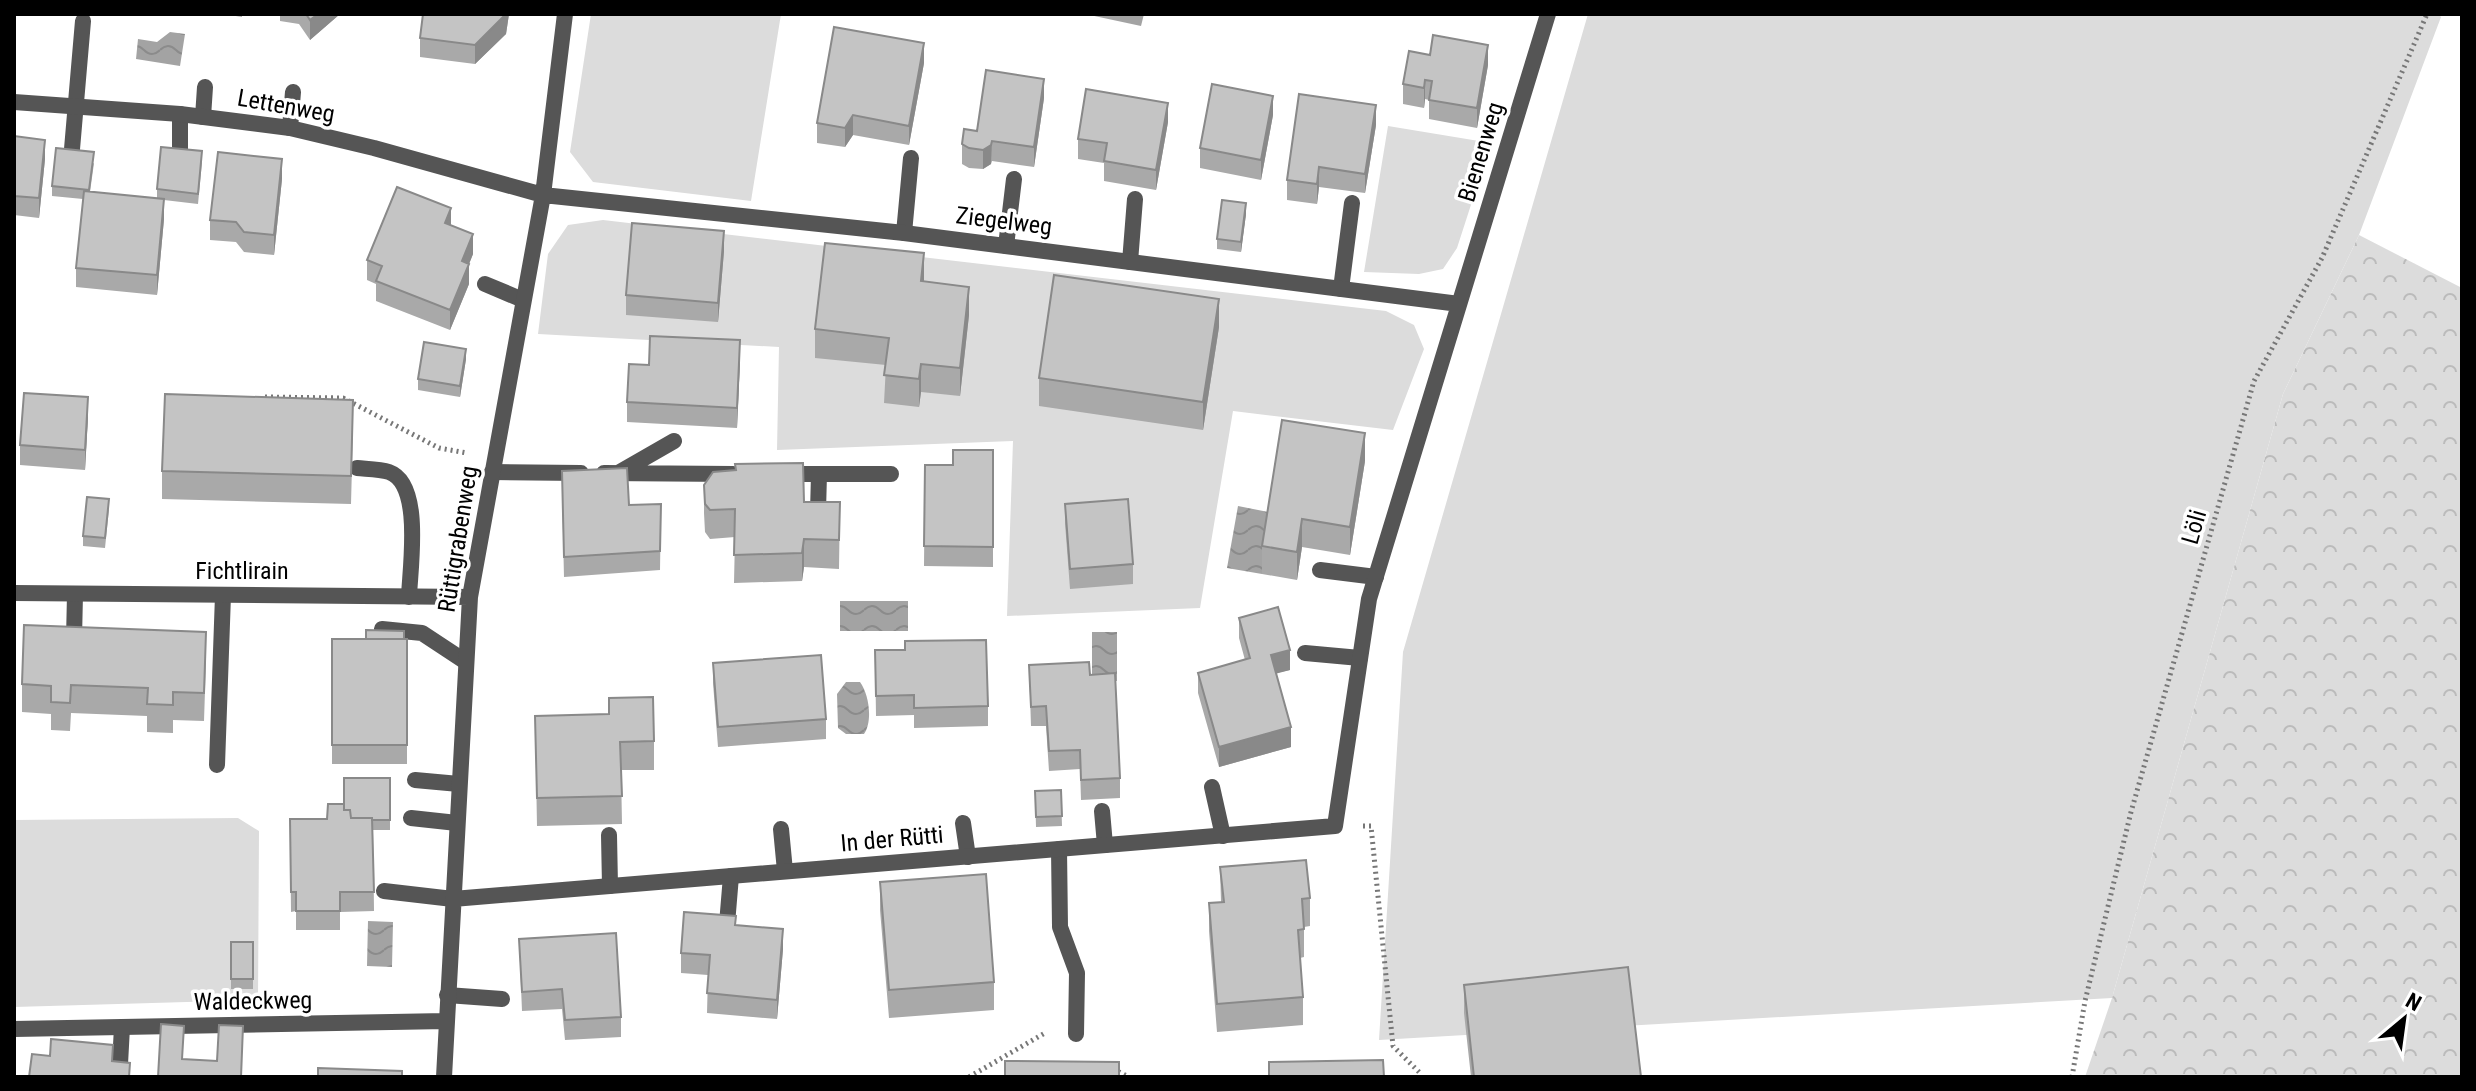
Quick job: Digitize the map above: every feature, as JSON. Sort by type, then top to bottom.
[{"type":"street","name":"Rüttigrabenweg","points":[[444,1077],[470,597],[543,195],[565,14]]},
{"type":"street","name":"Bienenweg","points":[[1335,826],[1369,599],[1548,14]]},
{"type":"street","points":[[72,149],[83,21]]},
{"type":"street","points":[[203,117],[205,87]]},
{"type":"street","points":[[290,128],[293,92]]},
{"type":"street","name":"Lettenweg","points":[[14,102],[180,114],[290,128],[543,195]]},
{"type":"street","points":[[180,114],[180,151]]},
{"type":"street","points":[[904,233],[911,158]]},
{"type":"street","points":[[1006,246],[1014,179]]},
{"type":"street","name":"Ziegelweg","points":[[543,195],[904,233],[1459,304]]},
{"type":"street","points":[[1130,262],[1135,199]]},
{"type":"street","points":[[1341,289],[1352,203]]},
{"type":"street","points":[[485,284],[523,300]]},
{"type":"street","points":[[618,473],[674,441]]},
{"type":"street","points":[[493,465],[618,473],[891,474]]},
{"type":"street","points":[[357,468],[390,472],[405,485],[411,508],[409,597]]},
{"type":"street","points":[[818,512],[819,474]]},
{"type":"street","points":[[1320,570],[1376,577]]},
{"type":"street","name":"Fichtlirain","points":[[14,593],[470,597]]},
{"type":"street","points":[[74,639],[75,594]]},
{"type":"street","points":[[217,765],[223,595]]},
{"type":"street","points":[[382,629],[422,633],[466,662]]},
{"type":"street","points":[[1305,653],[1360,658]]},
{"type":"street","points":[[415,780],[459,784]]},
{"type":"street","points":[[1212,787],[1223,836]]},
{"type":"street","points":[[1102,811],[1105,845]]},
{"type":"street","points":[[411,818],[457,823]]},
{"type":"street","points":[[963,823],[968,857]]},
{"type":"street","name":"In der Rütti","points":[[384,891],[453,899],[1335,826]]},
{"type":"street","points":[[781,829],[785,871]]},
{"type":"street","points":[[609,835],[610,886]]},
{"type":"street","points":[[1059,849],[1060,927],[1077,973],[1076,1034]]},
{"type":"street","points":[[727,924],[731,876]]},
{"type":"street","points":[[447,995],[502,999]]},
{"type":"street","name":"Waldeckweg","points":[[14,1029],[446,1021]]},
{"type":"street","points":[[120,1064],[122,1027]]},
{"type":"path","name":"Löli","points":[[2072,1077],[2085,1001],[2131,812],[2254,381],[2322,258],[2427,14]]},
{"type":"path","points":[[251,397],[343,398],[439,448],[493,465]]},
{"type":"path","points":[[1335,826],[1371,826],[1393,1046],[1421,1077]]},
{"type":"path","points":[[969,1077],[1045,1033]]},
{"type":"green space","points":[[591,14],[781,14],[751,201],[593,182],[570,152]]},
{"type":"green space","points":[[1588,14],[2438,14],[2441,17],[2359,235],[2283,394],[2112,998],[1379,1040],[1403,652]]},
{"type":"green space","points":[[1388,126],[1491,143],[1457,248],[1443,269],[1419,274],[1364,272]]},
{"type":"green space","points":[[603,220],[1386,311],[1414,325],[1424,349],[1393,430],[1233,411],[1200,608],[1007,616],[1013,441],[777,450],[779,347],[538,334],[548,254],[568,225]]},
{"type":"green space","points":[[2359,235],[2462,288],[2462,1077],[2085,1077],[2112,998],[2283,394]]},
{"type":"green space","points":[[238,818],[259,831],[258,1000],[14,1007],[14,820]]},
{"type":"water","points":[[1085,14],[1144,14],[1141,26]]},
{"type":"water","points":[[170,32],[185,34],[180,66],[136,59],[138,39],[157,42]]},
{"type":"water","points":[[1238,506],[1273,513],[1262,574],[1227,568]]},
{"type":"water","points":[[840,601],[908,601],[908,631],[840,631]]},
{"type":"water","points":[[1092,632],[1117,632],[1117,681],[1092,680]]},
{"type":"water","points":[[846,682],[860,682],[866,693],[869,715],[864,734],[846,734],[838,728],[837,694]]},
{"type":"water","points":[[368,921],[393,922],[392,967],[367,966]]},
{"type":"building","points":[[423,14],[506,14],[475,45],[420,38]]},
{"type":"building","points":[[834,27],[924,43],[909,126],[853,115],[845,128],[817,123]]},
{"type":"building","points":[[1433,35],[1488,45],[1477,108],[1429,100],[1432,81],[1425,80],[1424,88],[1403,84],[1409,51],[1430,55]]},
{"type":"building","points":[[986,70],[1044,79],[1034,147],[992,141],[983,150],[962,144],[964,129],[977,131]]},
{"type":"building","points":[[1212,84],[1273,96],[1261,160],[1200,148]]},
{"type":"building","points":[[1086,89],[1168,103],[1156,170],[1104,161],[1107,143],[1078,139]]},
{"type":"building","points":[[1299,94],[1376,105],[1365,174],[1319,167],[1317,184],[1287,180]]},
{"type":"building","points":[[14,136],[45,140],[39,198],[14,196]]},
{"type":"building","points":[[161,147],[202,151],[198,194],[157,189]]},
{"type":"building","points":[[56,148],[94,152],[89,190],[52,186]]},
{"type":"building","points":[[218,152],[282,159],[274,235],[244,232],[236,222],[210,220]]},
{"type":"building","points":[[397,187],[451,208],[445,223],[473,234],[462,261],[469,264],[450,310],[376,281],[382,266],[367,260]]},
{"type":"building","points":[[84,191],[164,199],[157,275],[76,268]]},
{"type":"building","points":[[1222,200],[1246,203],[1241,242],[1217,239]]},
{"type":"building","points":[[632,223],[724,231],[718,303],[626,295]]},
{"type":"building","points":[[825,243],[924,253],[921,281],[969,287],[960,368],[921,364],[919,379],[884,375],[889,338],[815,329]]},
{"type":"building","points":[[1054,275],[1219,299],[1203,402],[1039,378]]},
{"type":"building","points":[[650,336],[740,340],[737,408],[627,402],[629,364],[649,365]]},
{"type":"building","points":[[424,342],[466,349],[460,386],[418,379]]},
{"type":"building","points":[[24,393],[88,397],[85,450],[20,445]]},
{"type":"building","points":[[165,394],[353,400],[351,476],[162,471]]},
{"type":"building","points":[[1282,420],[1365,433],[1350,527],[1302,519],[1297,552],[1262,546]]},
{"type":"building","points":[[953,450],[993,450],[993,547],[924,546],[925,465],[953,465]]},
{"type":"building","points":[[803,463],[804,502],[840,502],[839,540],[804,539],[802,553],[734,555],[735,509],[710,510],[705,504],[704,485],[713,472],[736,470],[735,464]]},
{"type":"building","points":[[627,468],[629,505],[661,504],[660,551],[564,557],[562,471]]},
{"type":"building","points":[[87,497],[109,499],[105,538],[83,536]]},
{"type":"building","points":[[1128,499],[1133,564],[1070,569],[1065,504]]},
{"type":"building","points":[[1278,607],[1290,650],[1271,655],[1291,727],[1219,747],[1198,673],[1250,658],[1239,618]]},
{"type":"building","points":[[24,625],[206,632],[204,693],[173,692],[173,705],[147,704],[148,688],[71,685],[70,703],[51,702],[51,686],[22,684]]},
{"type":"building","points":[[366,630],[404,631],[404,639],[366,639]]},
{"type":"building","points":[[332,639],[407,639],[407,745],[332,745]]},
{"type":"building","points":[[986,640],[988,706],[914,708],[914,695],[876,696],[875,650],[905,650],[905,641]]},
{"type":"building","points":[[821,655],[826,719],[718,727],[713,663]]},
{"type":"building","points":[[1089,662],[1090,675],[1115,673],[1120,778],[1081,780],[1080,750],[1049,751],[1046,706],[1031,707],[1029,665]]},
{"type":"building","points":[[653,697],[654,741],[620,742],[622,796],[537,798],[535,716],[609,714],[609,698]]},
{"type":"building","points":[[344,778],[390,778],[390,820],[351,818],[350,810],[344,810]]},
{"type":"building","points":[[1061,790],[1062,816],[1036,817],[1035,791]]},
{"type":"building","points":[[328,804],[344,804],[344,810],[350,810],[351,818],[372,818],[374,892],[340,892],[340,911],[296,911],[296,892],[291,892],[290,819],[327,819]]},
{"type":"building","points":[[1306,860],[1310,898],[1302,899],[1304,929],[1298,930],[1303,997],[1217,1004],[1209,903],[1224,902],[1220,867]]},
{"type":"building","points":[[986,874],[994,982],[889,990],[880,882]]},
{"type":"building","points":[[684,912],[736,916],[735,925],[783,929],[777,1000],[707,993],[710,955],[681,953]]},
{"type":"building","points":[[616,933],[621,1017],[565,1020],[562,989],[522,992],[519,939]]},
{"type":"building","points":[[231,942],[253,942],[253,979],[231,979]]},
{"type":"building","points":[[1628,967],[1641,1077],[1474,1077],[1464,985]]},
{"type":"building","points":[[161,1024],[184,1026],[182,1059],[217,1061],[219,1025],[243,1026],[241,1077],[158,1077]]},
{"type":"building","points":[[51,1039],[113,1045],[112,1061],[130,1063],[129,1077],[29,1077],[32,1054],[50,1056]]},
{"type":"building","points":[[1383,1060],[1384,1077],[1269,1077],[1269,1062]]},
{"type":"building","points":[[1005,1061],[1119,1062],[1119,1077],[1005,1077]]},
{"type":"building","points":[[318,1068],[402,1071],[402,1077],[318,1077]]}]
